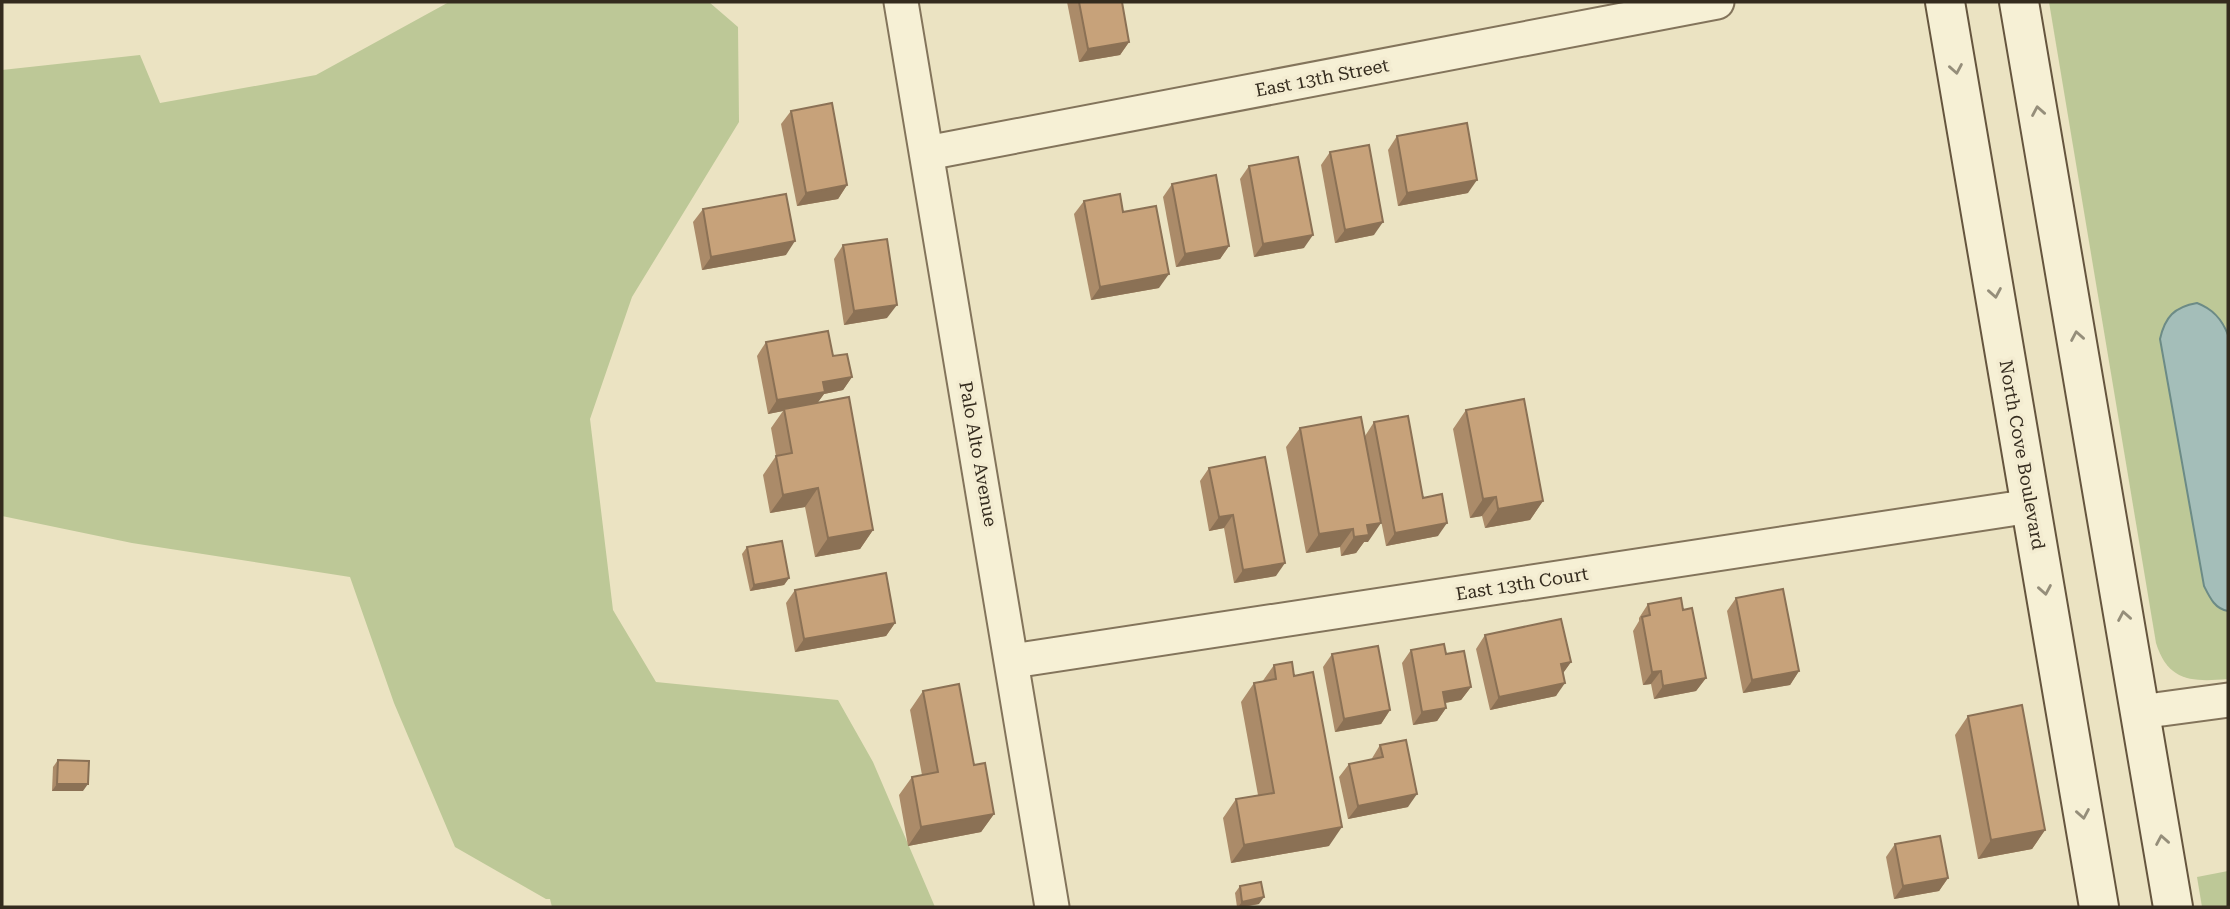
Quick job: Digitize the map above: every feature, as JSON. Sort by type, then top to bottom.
[{"type":"main road","name":"North Cove Boulevard","points":[[1945,2],[2099,907]]},
{"type":"main road","points":[[2019,2],[2173,907]]},
{"type":"street","name":"Palo Alto Avenue","points":[[901,2],[1052,907]]},
{"type":"street","name":"East 13th Street","points":[[927,153],[1717,2]]},
{"type":"street","name":"East 13th Court","points":[[1013,662],[2031,506]]},
{"type":"street","points":[[2140,712],[2228,699]]},
{"type":"green space","points":[[449,2],[709,2],[738,27],[739,122],[632,297],[590,419],[613,610],[656,682],[838,700],[873,762],[935,907],[552,907],[550,899],[455,847],[394,703],[350,577],[132,543],[2,516],[2,70],[140,55],[160,103],[316,75]]},
{"type":"green space","points":[[2049,2],[2228,2],[2228,679],[2183,677],[2167,666],[2156,643]]},
{"type":"green space","points":[[2228,871],[2228,907],[2202,907],[2197,877]]},
{"type":"water","points":[[2197,303],[2216,315],[2228,335],[2228,611],[2216,605],[2204,586],[2160,339],[2172,314],[2182,307]]},
{"type":"building","points":[[1079,2],[1122,2],[1129,42],[1088,49]]},
{"type":"building","points":[[832,103],[847,185],[806,193],[791,111]]},
{"type":"building","points":[[1467,123],[1477,180],[1407,193],[1397,136]]},
{"type":"building","points":[[1369,145],[1383,222],[1345,230],[1330,152]]},
{"type":"building","points":[[1298,157],[1313,235],[1263,244],[1249,166]]},
{"type":"building","points":[[1216,175],[1229,246],[1185,254],[1172,184]]},
{"type":"building","points":[[786,194],[795,241],[711,257],[703,209]]},
{"type":"building","points":[[1120,194],[1123,212],[1156,206],[1169,274],[1100,287],[1084,201]]},
{"type":"building","points":[[887,239],[897,305],[854,311],[843,245]]},
{"type":"building","points":[[828,331],[833,356],[847,354],[852,377],[823,382],[825,392],[777,400],[766,342]]},
{"type":"building","points":[[849,397],[873,530],[828,538],[818,488],[783,495],[776,456],[792,453],[784,409]]},
{"type":"building","points":[[1524,399],[1543,501],[1498,509],[1496,497],[1483,499],[1466,410]]},
{"type":"building","points":[[1408,416],[1423,498],[1442,494],[1447,523],[1395,533],[1374,422]]},
{"type":"building","points":[[1361,417],[1381,523],[1367,525],[1369,535],[1354,537],[1353,529],[1319,534],[1300,428]]},
{"type":"building","points":[[1265,457],[1285,563],[1243,570],[1233,515],[1219,517],[1209,468]]},
{"type":"building","points":[[782,541],[789,578],[754,585],[747,547]]},
{"type":"building","points":[[886,573],[895,623],[804,639],[795,590]]},
{"type":"building","points":[[1783,589],[1799,671],[1752,680],[1736,598]]},
{"type":"building","points":[[1681,598],[1683,610],[1692,608],[1706,678],[1663,686],[1661,671],[1652,672],[1642,617],[1650,615],[1648,604]]},
{"type":"building","points":[[1561,619],[1571,662],[1561,664],[1565,683],[1499,697],[1485,635]]},
{"type":"building","points":[[1444,644],[1446,654],[1464,651],[1471,687],[1443,692],[1446,708],[1422,712],[1411,650]]},
{"type":"building","points":[[1378,646],[1390,710],[1344,719],[1332,654]]},
{"type":"building","points":[[1292,662],[1294,676],[1313,672],[1342,827],[1244,845],[1236,799],[1274,793],[1254,683],[1276,679],[1274,665]]},
{"type":"building","points":[[959,684],[974,765],[985,763],[994,814],[921,827],[912,777],[938,772],[923,691]]},
{"type":"building","points":[[2022,705],[2045,830],[1991,840],[1968,716]]},
{"type":"building","points":[[1406,740],[1417,794],[1358,806],[1349,764],[1383,757],[1380,745]]},
{"type":"building","points":[[58,760],[89,761],[88,784],[57,784]]},
{"type":"building","points":[[1940,836],[1948,878],[1903,886],[1895,844]]},
{"type":"building","points":[[1261,882],[1264,897],[1242,902],[1240,886]]}]
